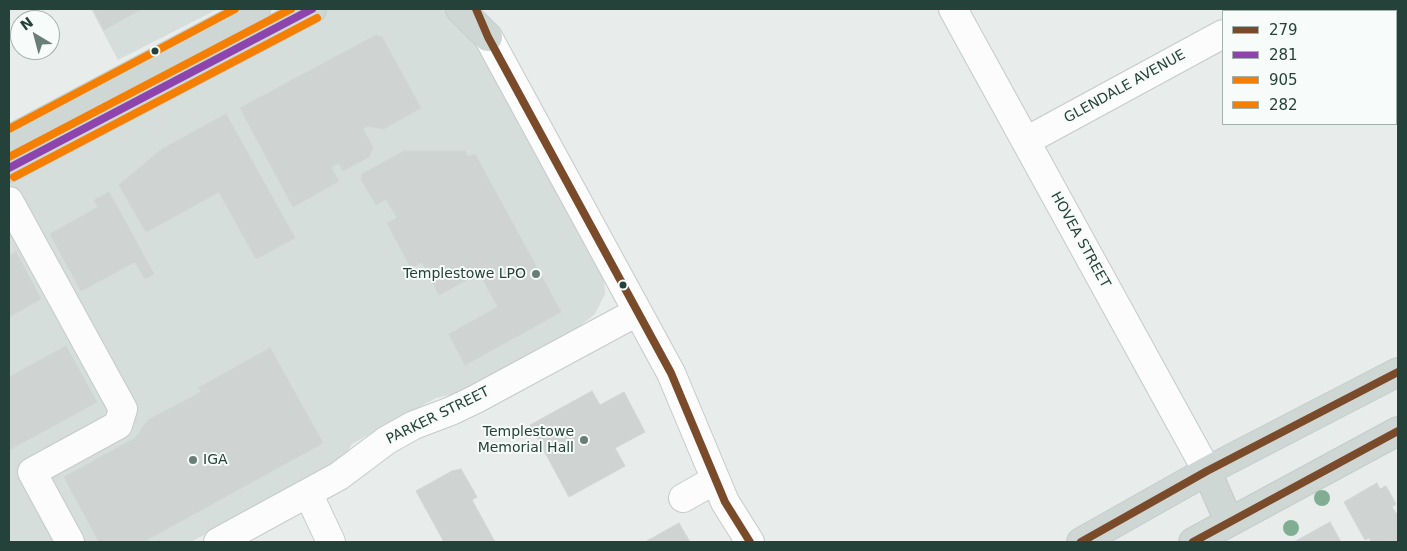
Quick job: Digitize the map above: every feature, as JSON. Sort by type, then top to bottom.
[{"type":"main road","points":[[9,140],[245,24],[312,9]]},
{"type":"main road","points":[[460,9],[488,37]]},
{"type":"main road","points":[[476,9],[488,37]]},
{"type":"main road","points":[[9,168],[245,24]]},
{"type":"main road","points":[[1081,542],[1207,471],[1398,372]]},
{"type":"main road","points":[[1193,542],[1398,431]]},
{"type":"main road","points":[[1207,471],[1229,522]]},
{"type":"street","name":"HOVEA STREET","points":[[953,9],[1207,471]]},
{"type":"street","name":"GLENDALE AVENUE","points":[[1026,141],[1222,35]]},
{"type":"street","points":[[488,37],[671,373],[725,502],[750,542]]},
{"type":"street","points":[[9,201],[123,410],[118,425],[32,472],[70,542]]},
{"type":"street","name":"PARKER STREET","points":[[218,542],[345,472],[387,440],[414,425],[476,399],[637,312]]},
{"type":"street","points":[[683,498],[715,480]]},
{"type":"street","points":[[308,493],[331,542]]},
{"type":"shaded area","points":[[91,9],[218,9],[118,60]]},
{"type":"shaded area","points":[[325,9],[450,9],[468,28],[604,279],[605,294],[595,314],[574,331],[459,393],[436,398],[352,444],[342,460],[191,542],[9,542],[9,178]]},
{"type":"building","points":[[93,9],[142,9],[104,30]]},
{"type":"building","points":[[376,35],[382,37],[421,108],[383,129],[368,126],[363,129],[373,147],[369,157],[343,171],[339,163],[331,167],[339,181],[293,207],[240,108]]},
{"type":"building","points":[[226,114],[295,238],[256,259],[219,192],[146,232],[119,185],[162,149]]},
{"type":"building","points":[[404,151],[465,151],[468,157],[475,154],[561,312],[465,365],[449,334],[498,307],[479,273],[439,295],[422,262],[411,268],[387,223],[397,218],[386,199],[376,205],[361,179],[362,174]]},
{"type":"building","points":[[109,192],[154,274],[145,279],[135,262],[81,291],[50,234],[98,207],[94,200]]},
{"type":"building","points":[[16,252],[41,299],[9,317],[9,256]]},
{"type":"building","points":[[66,346],[97,402],[9,450],[9,377]]},
{"type":"building","name":"IGA","points":[[270,348],[323,443],[143,542],[99,542],[64,477],[135,438],[148,420],[201,392],[198,388]]},
{"type":"building","name":"Templestowe Memorial Hall","points":[[592,391],[600,405],[624,392],[645,432],[615,448],[625,466],[569,497],[530,425]]},
{"type":"building","points":[[461,469],[477,497],[472,500],[495,542],[444,542],[416,491],[452,471]]},
{"type":"building","points":[[1377,483],[1380,489],[1386,486],[1396,504],[1392,507],[1398,516],[1398,527],[1371,541],[1369,538],[1365,540],[1344,502]]},
{"type":"building","points":[[1330,522],[1341,542],[1294,542]]},
{"type":"building","points":[[679,523],[690,542],[645,542]]},
{"type":"building","points":[[1398,527],[1398,542],[1370,542],[1371,541]]},
{"type":"transit line","points":[[9,129],[235,9]]},
{"type":"transit line","name":"282","points":[[9,157],[291,9]]},
{"type":"transit line","name":"281","points":[[9,168],[312,9]]},
{"type":"transit line","name":"279","points":[[476,9],[488,37],[671,373],[725,502],[750,542]]},
{"type":"transit line","name":"905","points":[[14,177],[317,18]]},
{"type":"transit line","name":"279","points":[[1081,542],[1207,471],[1398,372]]},
{"type":"transit line","name":"279","points":[[1193,542],[1398,431]]},
{"type":"place","name":"Templestowe LPO","points":[[536,274]]},
{"type":"place","name":"Templestowe Memorial Hall","points":[[584,440]]},
{"type":"place","name":"IGA","points":[[193,460]]}]
